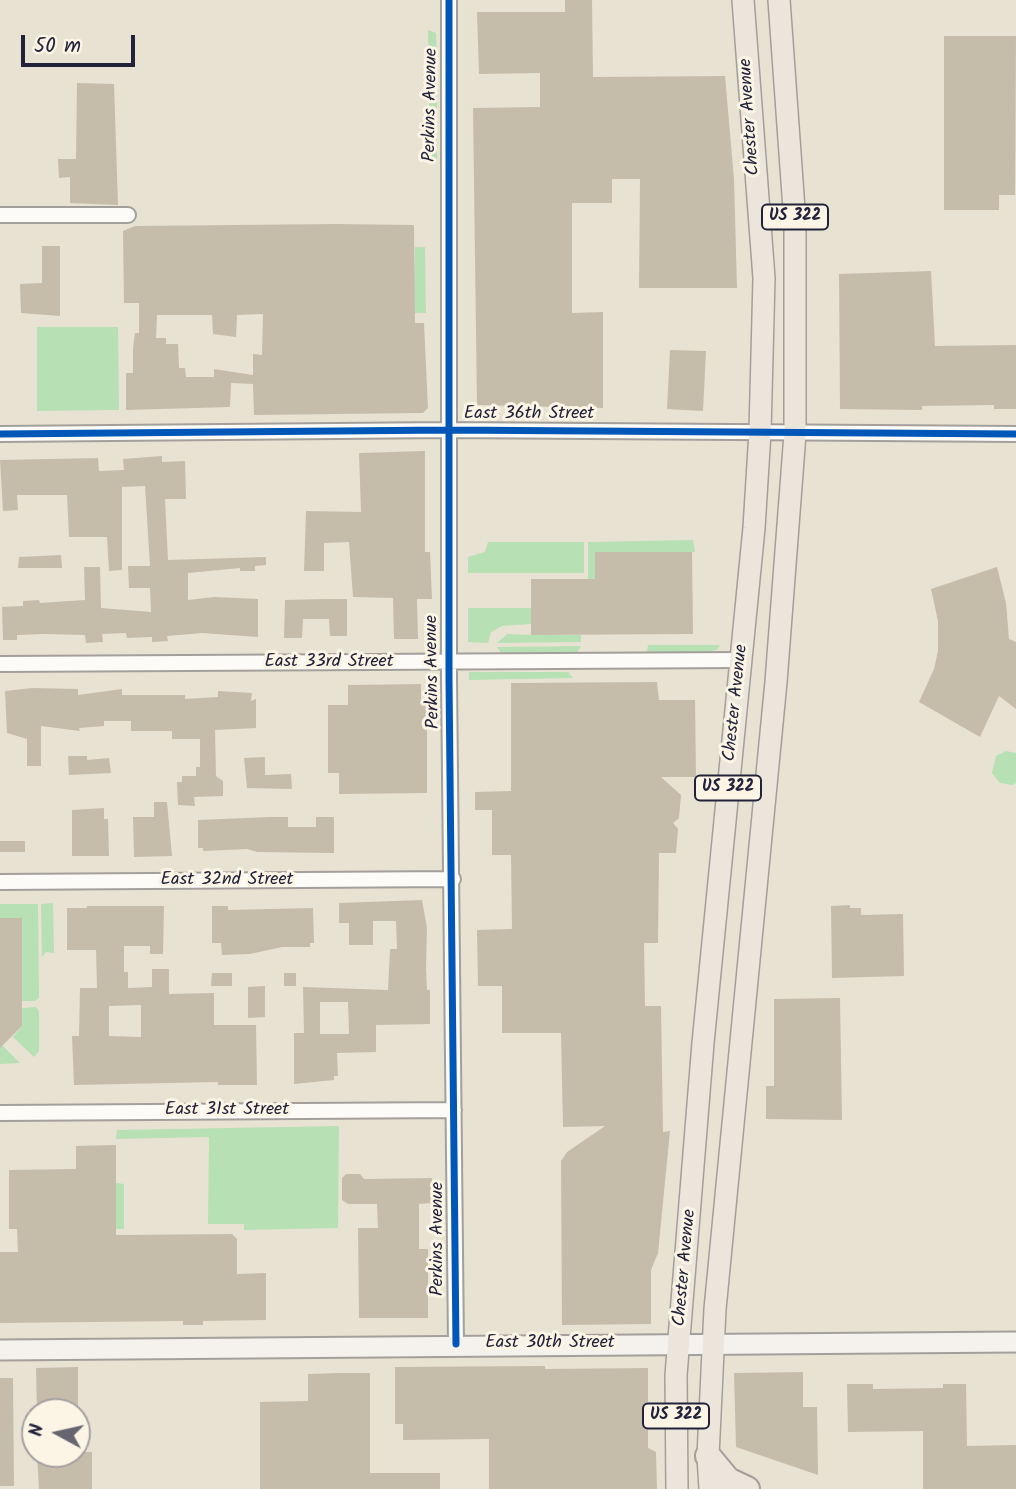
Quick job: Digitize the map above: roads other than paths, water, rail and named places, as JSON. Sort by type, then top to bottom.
[{"type":"highway","points":[[708,1456],[728,1480],[747,1489]]},
{"type":"main road","name":"Chester Avenue","points":[[677,1489],[676,1375],[703,1043],[741,660],[760,432],[764,278],[743,0]]},
{"type":"main road","name":"Chester Avenue","points":[[710,1489],[708,1456],[714,1344],[731,1133],[776,682],[795,434],[795,223],[779,0]]},
{"type":"main road","name":"East 30th Street","points":[[0,1350],[456,1344],[1016,1342]]},
{"type":"street","name":"Perkins Avenue","points":[[449,0],[449,663],[456,1344]]},
{"type":"street","points":[[0,215],[128,215]]},
{"type":"street","name":"East 36th Street","points":[[0,434],[448,430],[1016,434]]},
{"type":"street","name":"East 33rd Street","points":[[0,664],[741,660]]},
{"type":"street","name":"East 32nd Street","points":[[0,883],[453,879]]},
{"type":"street","name":"East 31st Street","points":[[0,1113],[454,1110]]}]
